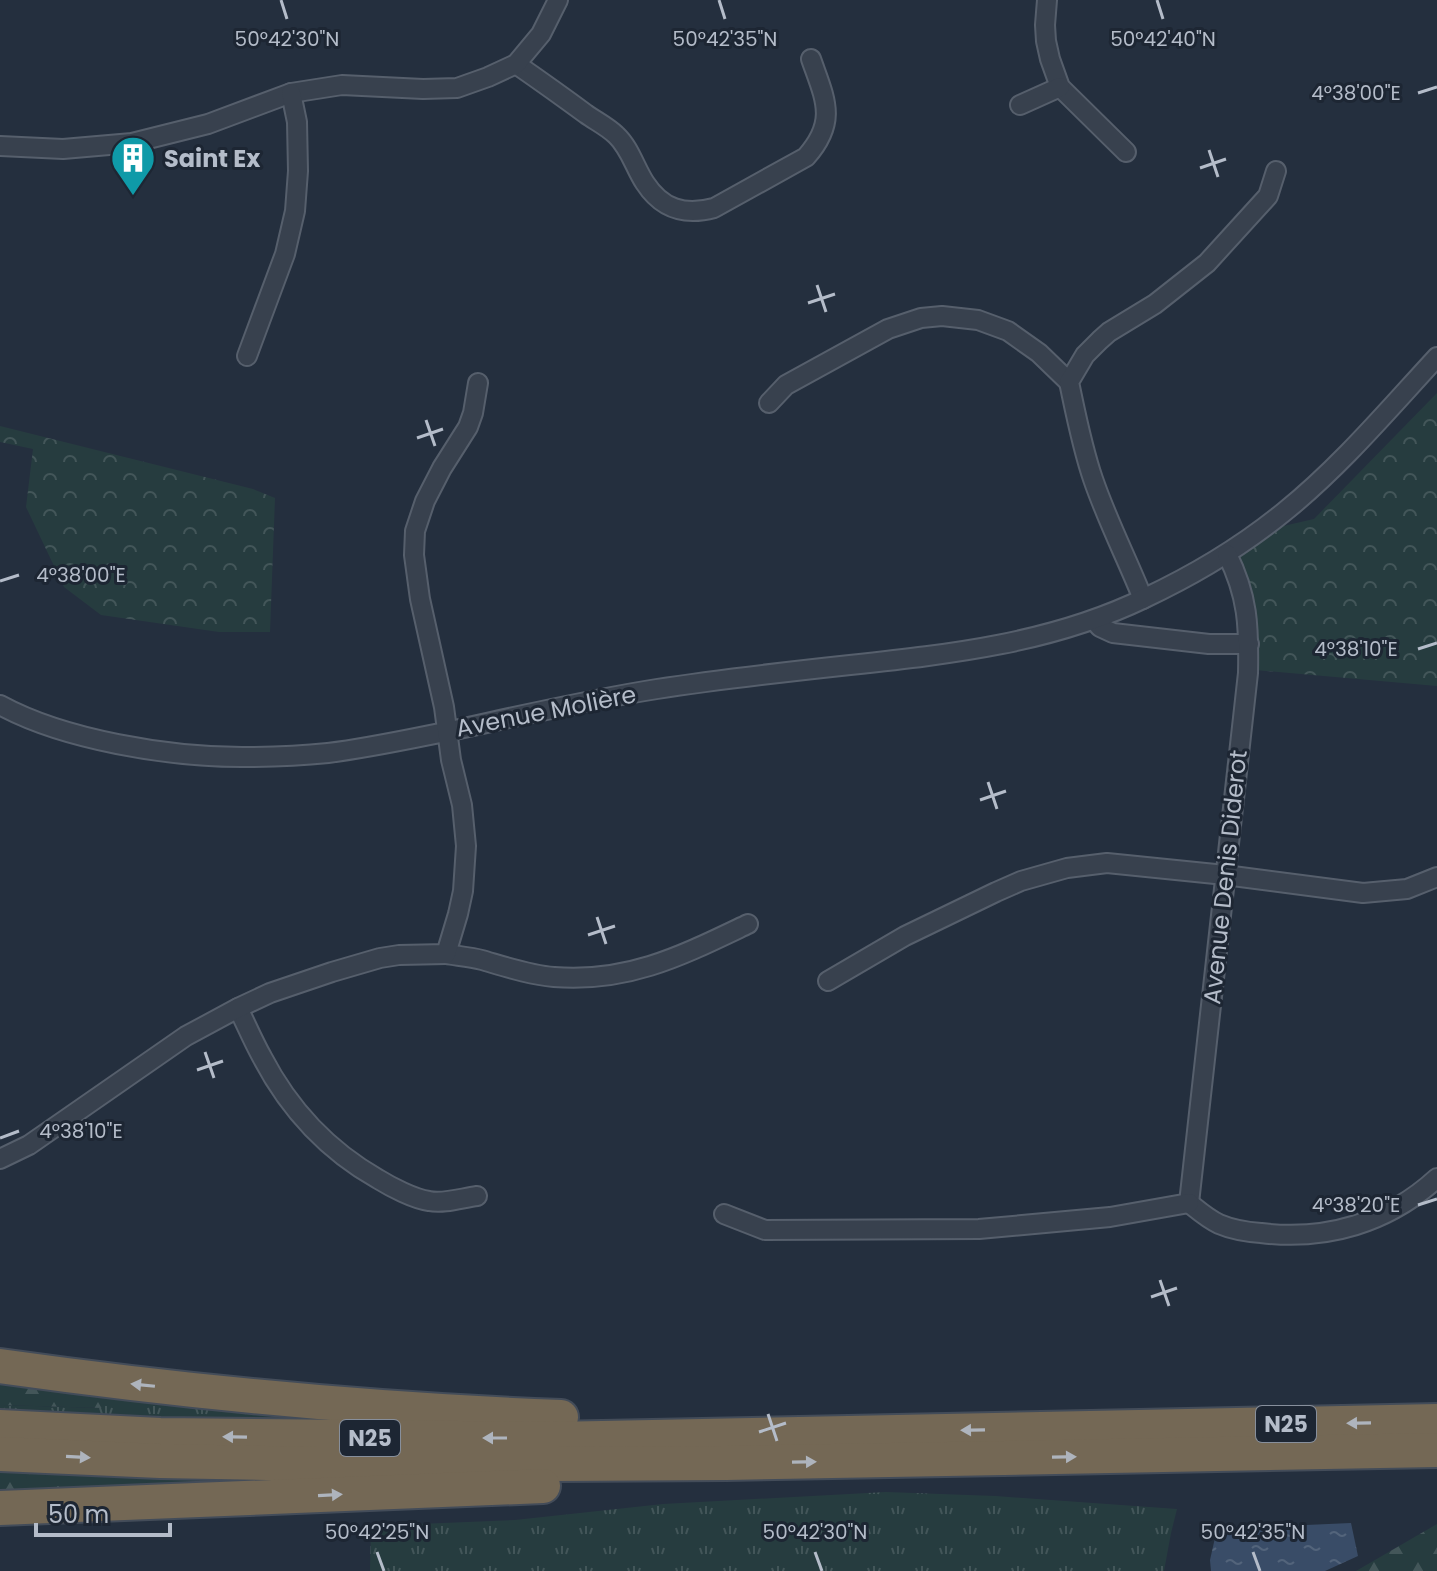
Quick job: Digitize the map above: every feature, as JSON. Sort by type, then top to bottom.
[{"type":"highway","points":[[0,1366],[126,1383],[388,1408],[558,1417],[710,1419],[733,1449],[698,1479],[0,1508]]},
{"type":"highway","name":"N25","points":[[0,1454],[286,1464],[1437,1421]]},
{"type":"highway","name":"N25","points":[[0,1427],[121,1434],[552,1439],[733,1449],[1437,1450]]},
{"type":"street","points":[[0,146],[63,149],[132,143],[208,124],[291,93],[342,85],[457,88],[516,64],[541,34],[558,0]]},
{"type":"street","points":[[1047,0],[1046,41],[1060,87],[1126,152]]},
{"type":"street","points":[[516,64],[616,136],[656,197],[670,207],[698,212],[714,208],[806,157],[817,145],[824,132],[825,99],[811,59]]},
{"type":"street","points":[[1020,105],[1060,87]]},
{"type":"street","points":[[247,356],[285,254],[295,211],[297,122],[291,93]]},
{"type":"street","points":[[1069,382],[1085,355],[1100,340],[1177,289],[1215,254],[1268,196],[1276,171]]},
{"type":"street","points":[[769,403],[786,385],[888,329],[921,318],[942,316],[978,320],[1008,331],[1039,353],[1069,382],[1093,478],[1143,599]]},
{"type":"street","name":"Avenue Molière","points":[[0,705],[51,727],[145,749],[252,757],[328,753],[394,743],[655,689],[917,658],[1028,640],[1094,620],[1143,599],[1227,554],[1318,483],[1437,357]]},
{"type":"street","points":[[446,954],[463,891],[466,846],[462,805],[451,760],[444,707],[420,599],[414,555],[415,531],[425,501],[468,427],[478,383]]},
{"type":"street","name":"Avenue Denis Diderot","points":[[1189,1203],[1248,673],[1249,644],[1244,598],[1239,577],[1227,554]]},
{"type":"street","points":[[1094,620],[1113,633],[1209,644],[1249,644]]},
{"type":"street","points":[[828,981],[905,936],[996,892],[1021,881],[1067,868],[1107,863],[1363,893],[1407,889],[1437,877]]},
{"type":"street","points":[[0,1159],[29,1145],[186,1036],[238,1008],[282,989],[380,958],[446,954],[553,977],[588,978],[641,970],[673,959],[748,924]]},
{"type":"street","points":[[238,1008],[284,1094],[304,1121],[333,1149],[385,1183],[428,1201],[477,1196]]},
{"type":"street","points":[[724,1214],[765,1230],[979,1229],[1110,1217],[1189,1203],[1206,1217],[1232,1229],[1275,1235],[1309,1235],[1344,1230],[1379,1217],[1415,1196],[1437,1178]]},
{"type":"green space","points":[[1437,393],[1437,686],[1255,670],[1254,610],[1238,553],[1279,527],[1314,519]]},
{"type":"green space","points":[[0,426],[253,489],[275,498],[270,632],[219,632],[101,615],[64,587],[26,507],[33,449],[0,442]]},
{"type":"green space","points":[[0,1377],[389,1418],[256,1422],[0,1414],[0,1405],[101,1408],[105,1396],[0,1385]]},
{"type":"green space","points":[[0,1385],[106,1397],[102,1408],[0,1405]]},
{"type":"green space","points":[[0,1465],[543,1477],[0,1499],[0,1491],[30,1490],[25,1473],[0,1472]]},
{"type":"green space","points":[[0,1472],[25,1473],[31,1490],[0,1491]]},
{"type":"green space","points":[[886,1492],[1177,1509],[1164,1571],[370,1571],[371,1526],[515,1520],[663,1504]]},
{"type":"green space","points":[[1437,1524],[1437,1571],[1356,1571]]},
{"type":"water","points":[[1351,1523],[1358,1556],[1325,1571],[1211,1571],[1210,1560],[1217,1529]]},
{"type":"place","name":"Saint Ex","points":[[133,197]]}]
